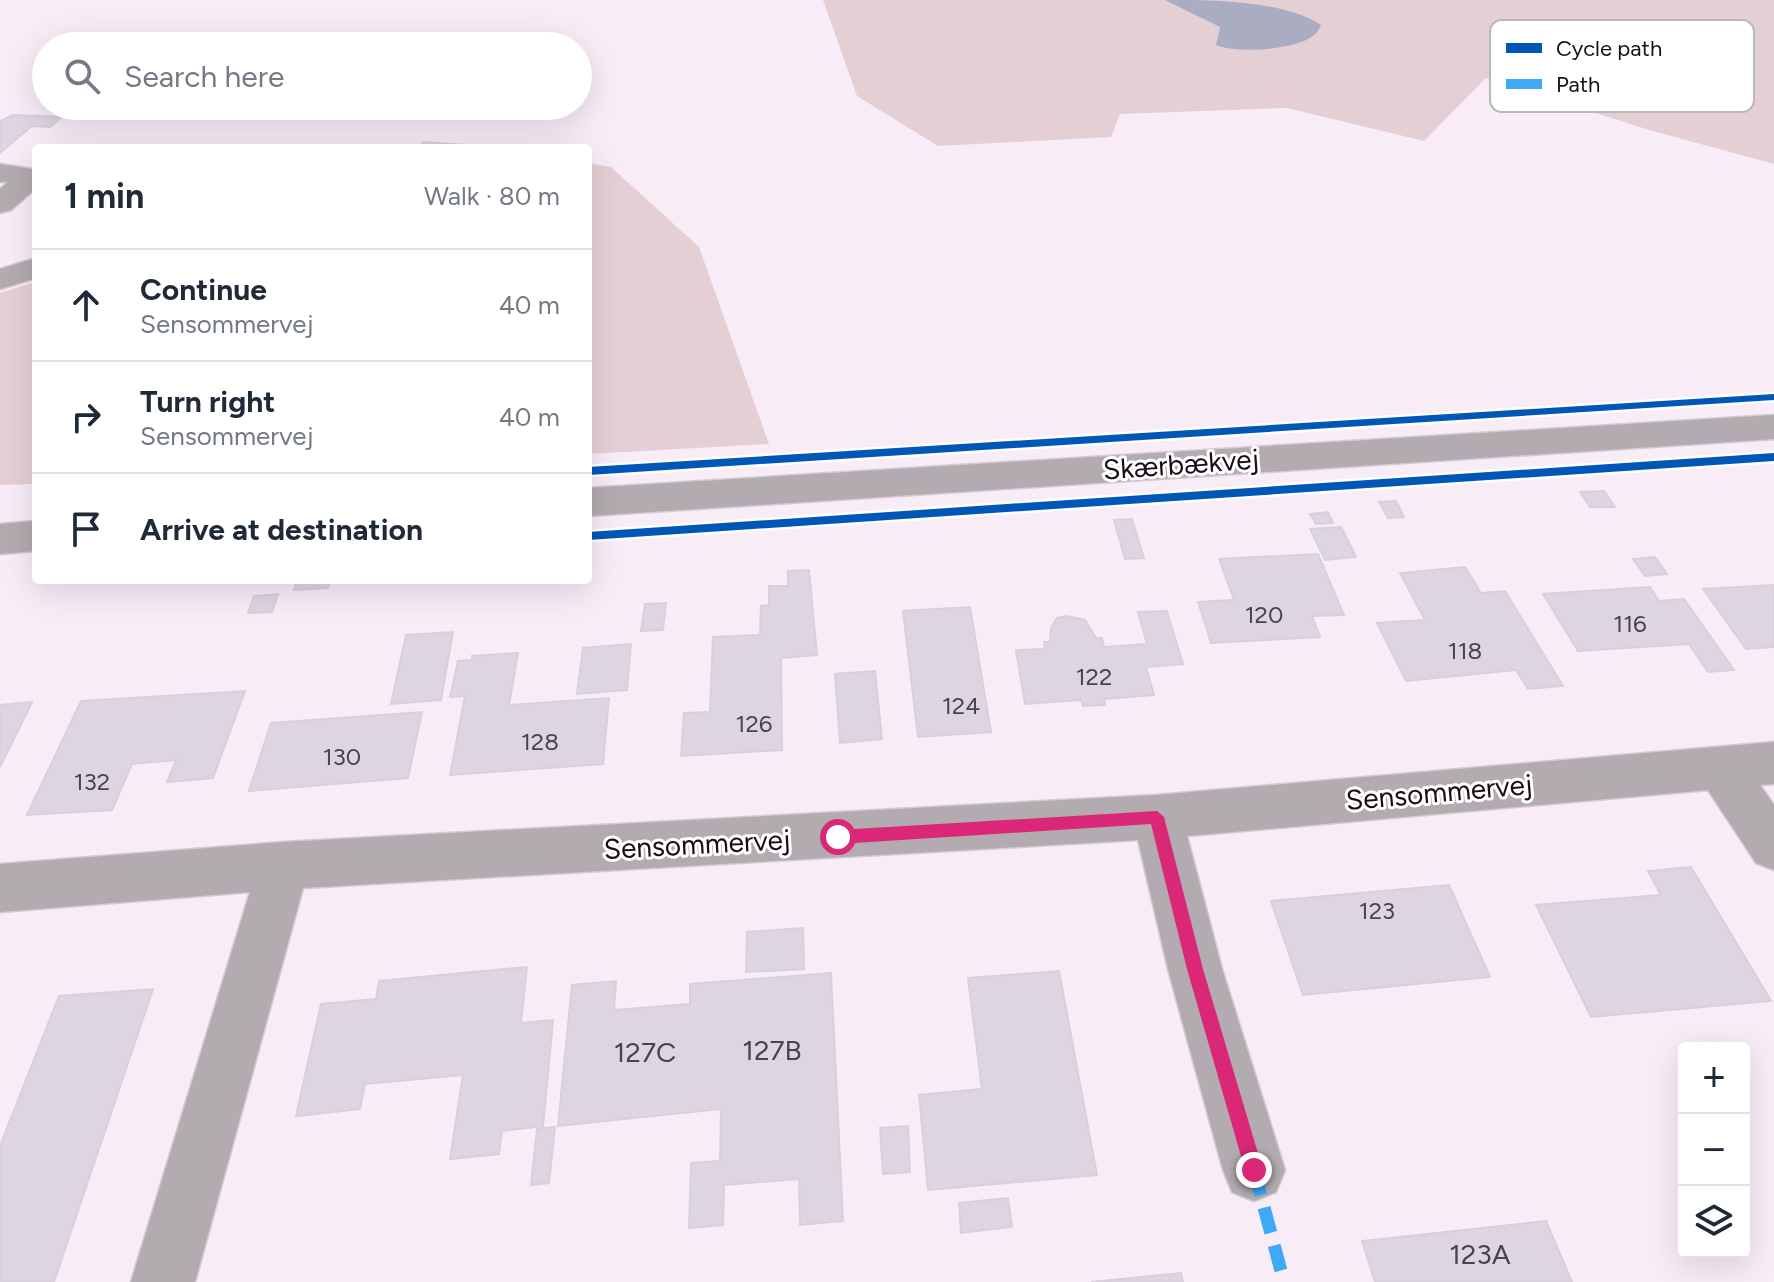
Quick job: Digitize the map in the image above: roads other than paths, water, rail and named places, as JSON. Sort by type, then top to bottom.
[{"type":"street","points":[[0,173],[22,175],[24,184],[0,204]]},
{"type":"street","points":[[0,279],[32,269]]},
{"type":"street","name":"Skærbækvej","points":[[592,502],[1774,427]]},
{"type":"street","points":[[0,539],[32,536]]},
{"type":"street","name":"Sensommervej","points":[[0,888],[284,866],[1157,817],[1774,763]]},
{"type":"street","points":[[1720,767],[1774,847]]},
{"type":"street","points":[[1157,817],[1195,969],[1254,1170]]},
{"type":"street","points":[[163,1282],[284,866]]},
{"type":"water","points":[[1165,0],[1226,1],[1267,6],[1321,25],[1313,36],[1293,45],[1265,49],[1225,48],[1216,45],[1220,27]]}]
